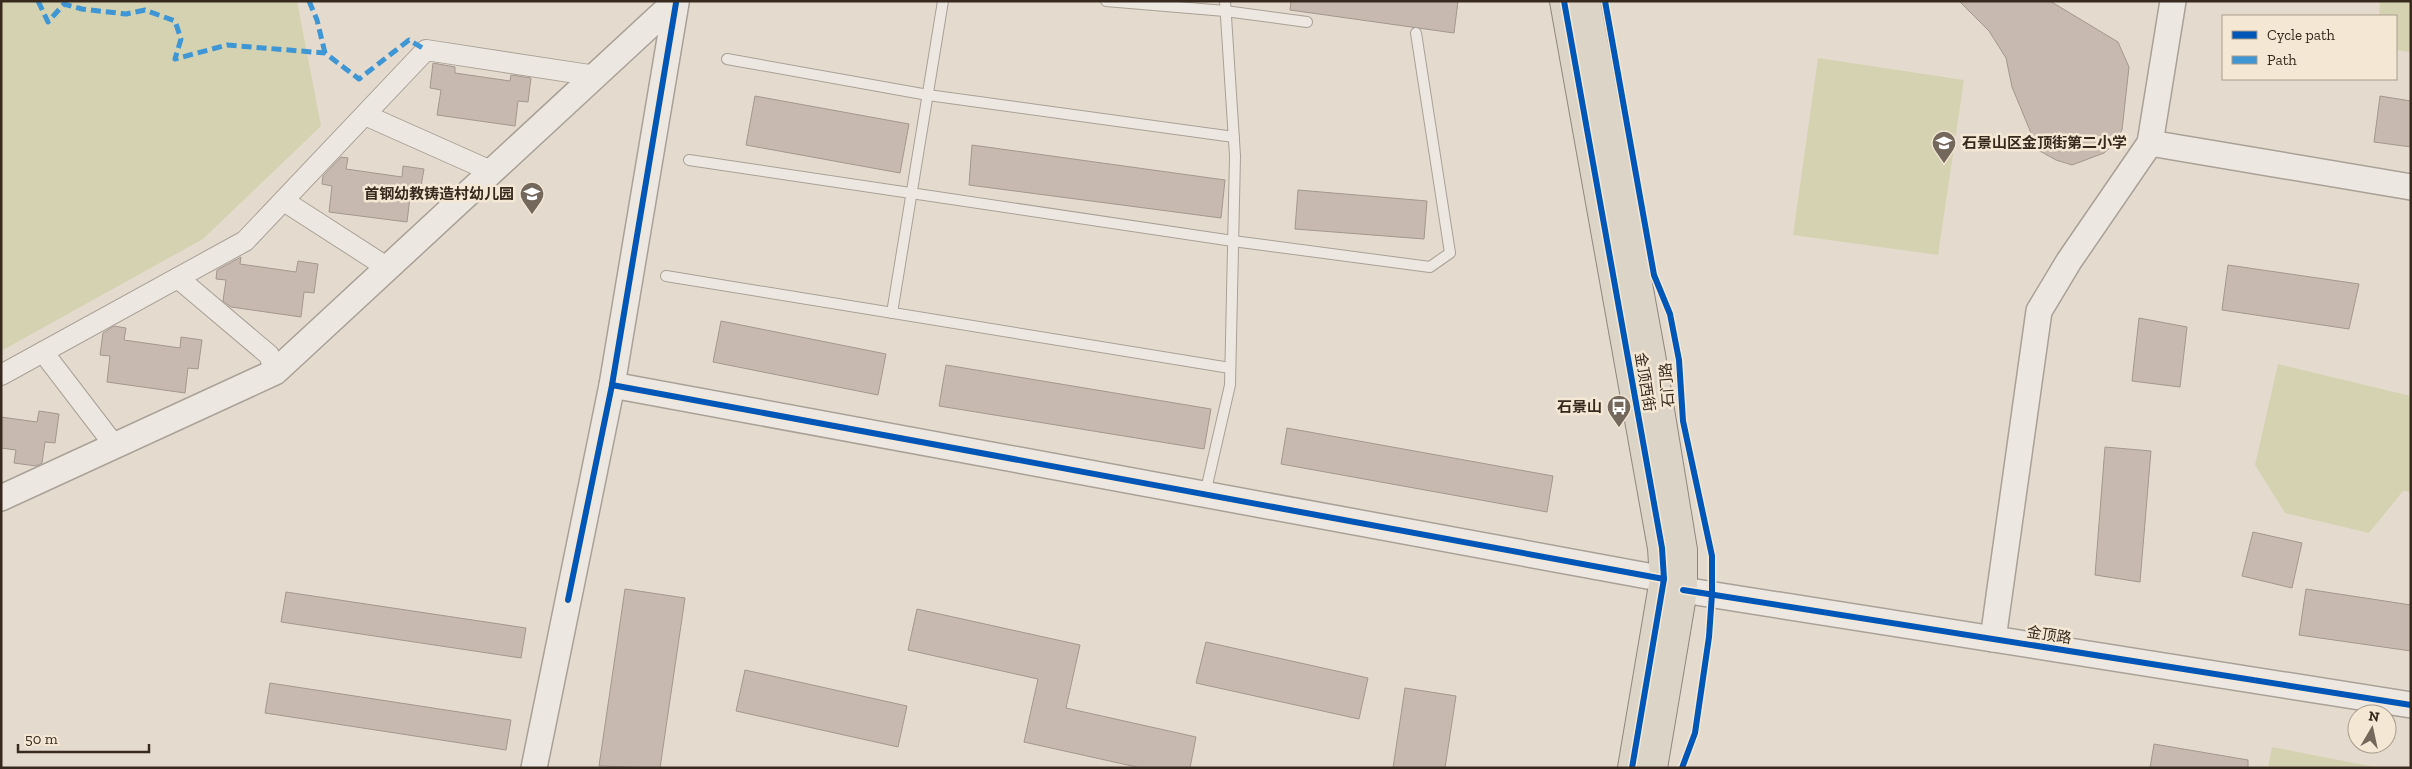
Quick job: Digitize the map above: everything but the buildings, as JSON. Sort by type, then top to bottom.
[{"type":"highway","name":"金顶西街","points":[[1564,1],[1659,532],[1674,584],[1654,768]]},
{"type":"highway","name":"金顶西街","points":[[1586,1],[1659,404],[1683,550],[1632,768]]},
{"type":"street","points":[[1994,639],[2039,311],[2069,262],[2150,143],[2173,1]]},
{"type":"street","points":[[1,498],[275,372],[676,2]]},
{"type":"street","points":[[534,768],[612,385],[676,2]]},
{"type":"street","points":[[1,375],[245,241],[426,50],[596,76]]},
{"type":"street","points":[[365,115],[493,172]]},
{"type":"street","points":[[2150,143],[2411,186]]},
{"type":"street","points":[[284,201],[388,268]]},
{"type":"street","points":[[178,278],[269,355],[275,372]]},
{"type":"street","points":[[43,352],[115,446]]},
{"type":"street","name":"金顶路","points":[[612,385],[1674,584],[1994,639],[2411,705]]},
{"type":"lane","points":[[892,313],[943,1]]},
{"type":"lane","points":[[1106,1],[1225,6],[1307,22]]},
{"type":"lane","points":[[1205,495],[1230,385],[1234,136],[1225,6]]},
{"type":"lane","points":[[689,160],[1233,241],[1430,267],[1450,253],[1416,33]]},
{"type":"lane","points":[[726,59],[928,95],[1234,136]]},
{"type":"lane","points":[[666,276],[1230,368]]},
{"type":"shaded area","points":[[1,1],[297,1],[321,126],[203,239],[1,351]]},
{"type":"shaded area","points":[[2380,1],[2411,1],[2411,52],[2397,50],[2397,15],[2379,15]]},
{"type":"shaded area","points":[[1818,58],[1964,80],[1938,255],[1793,235]]},
{"type":"shaded area","points":[[2278,364],[2411,396],[2411,492],[2403,491],[2369,533],[2285,513],[2255,465]]},
{"type":"shaded area","points":[[2272,747],[2380,768],[2268,768]]},
{"type":"marked path","points":[[38,1],[48,22],[64,4],[82,9],[126,14],[145,10],[175,21],[181,39],[175,59],[227,45],[325,53],[359,79],[409,40],[426,50]]},
{"type":"marked path","points":[[309,1],[317,20],[325,53]]},
{"type":"cycle path","points":[[1564,1],[1662,548],[1664,579],[1632,768]]},
{"type":"cycle path","name":"石门路","points":[[1605,1],[1654,275],[1670,314],[1679,360],[1683,421],[1712,556],[1709,637],[1695,733],[1682,768]]},
{"type":"cycle path","points":[[568,600],[612,385],[676,3]]},
{"type":"cycle path","points":[[612,385],[1664,579]]},
{"type":"cycle path","points":[[1683,590],[2411,705]]},
{"type":"place","name":"石景山区金顶街第二小学","points":[[1944,164]]},
{"type":"place","name":"首钢幼教铸造村幼儿园","points":[[532,215]]},
{"type":"place","name":"石景山","points":[[1619,428]]}]
